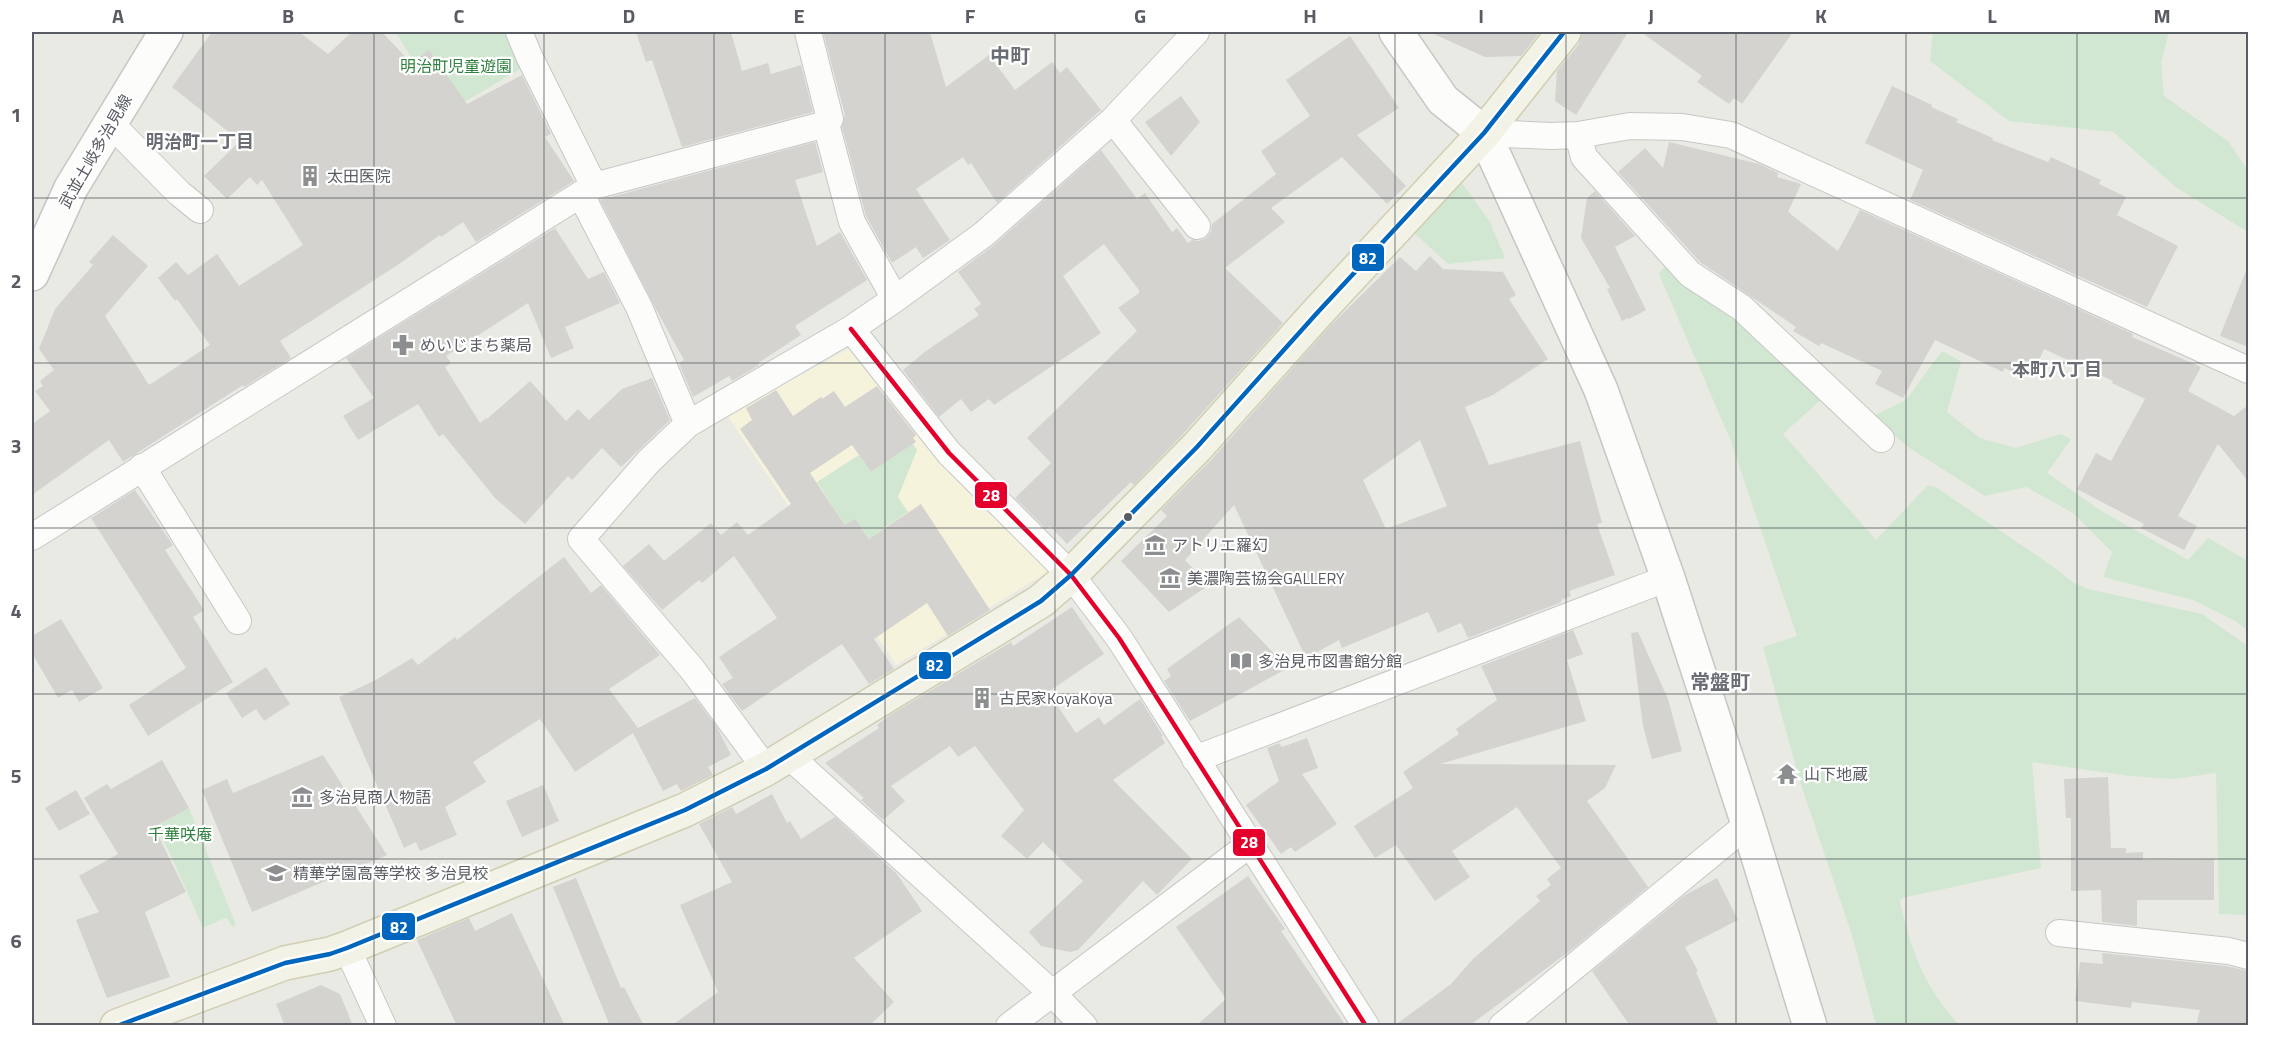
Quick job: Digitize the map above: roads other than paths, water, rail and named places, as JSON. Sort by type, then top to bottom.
[{"type":"main road","points":[[117,1026],[285,963],[330,954],[347,948],[685,810],[777,761],[1041,601],[1071,575],[1197,447],[1317,313],[1484,133],[1564,32]]},
{"type":"street","name":"武並土岐多治見線","points":[[32,274],[71,188],[109,122],[166,32]]},
{"type":"street","points":[[519,32],[688,424]]},
{"type":"street","points":[[32,537],[588,191],[826,123],[831,119],[808,32]]},
{"type":"street","points":[[1084,1026],[1053,994],[777,761],[692,669],[581,539],[649,461],[688,424],[851,329],[984,234],[1113,120],[1196,32]]},
{"type":"street","points":[[1396,32],[1443,100],[1484,133],[1601,390],[1668,578],[1748,824],[1810,1026]]},
{"type":"street","points":[[1113,120],[1197,226]]},
{"type":"street","points":[[109,122],[179,193],[200,210]]},
{"type":"street","points":[[826,123],[852,222],[896,299]]},
{"type":"street","points":[[1484,133],[1578,135],[1629,126],[1682,127],[1731,135],[2248,369]]},
{"type":"street","points":[[1578,135],[1584,157],[1689,274],[1742,308],[1881,439]]},
{"type":"street","points":[[851,329],[949,453],[1071,575],[1119,638],[1366,1026]]},
{"type":"street","points":[[142,467],[238,621]]},
{"type":"street","points":[[1195,759],[1668,578]]},
{"type":"street","points":[[1502,1026],[1748,824]]},
{"type":"street","points":[[1009,1026],[1250,844]]},
{"type":"street","points":[[2059,933],[2229,951],[2248,956]]},
{"type":"street","points":[[347,948],[383,1026]]},
{"type":"place","name":"太田医院","points":[[310,176]]},
{"type":"place","name":"めいじまち薬局","points":[[403,345]]},
{"type":"place","name":"アトリエ羅幻","points":[[1155,545]]},
{"type":"place","name":"美濃陶芸協会GALLERY","points":[[1170,578]]},
{"type":"place","name":"多治見市図書館分館","points":[[1241,661]]},
{"type":"place","name":"古民家KoyaKoya","points":[[982,698]]},
{"type":"place","name":"山下地蔵","points":[[1787,774]]},
{"type":"place","name":"多治見商人物語","points":[[302,797]]},
{"type":"place","name":"精華学園高等学校 多治見校","points":[[276,873]]},
{"type":"district","name":"中町","points":[[1010,56]]},
{"type":"district","name":"明治町一丁目","points":[[200,142]]},
{"type":"district","name":"本町八丁目","points":[[2057,370]]},
{"type":"district","name":"常盤町","points":[[1720,682]]},
{"type":"park label","name":"明治町児童遊園","points":[[456,66]]},
{"type":"park label","name":"千華咲庵","points":[[180,834]]}]
